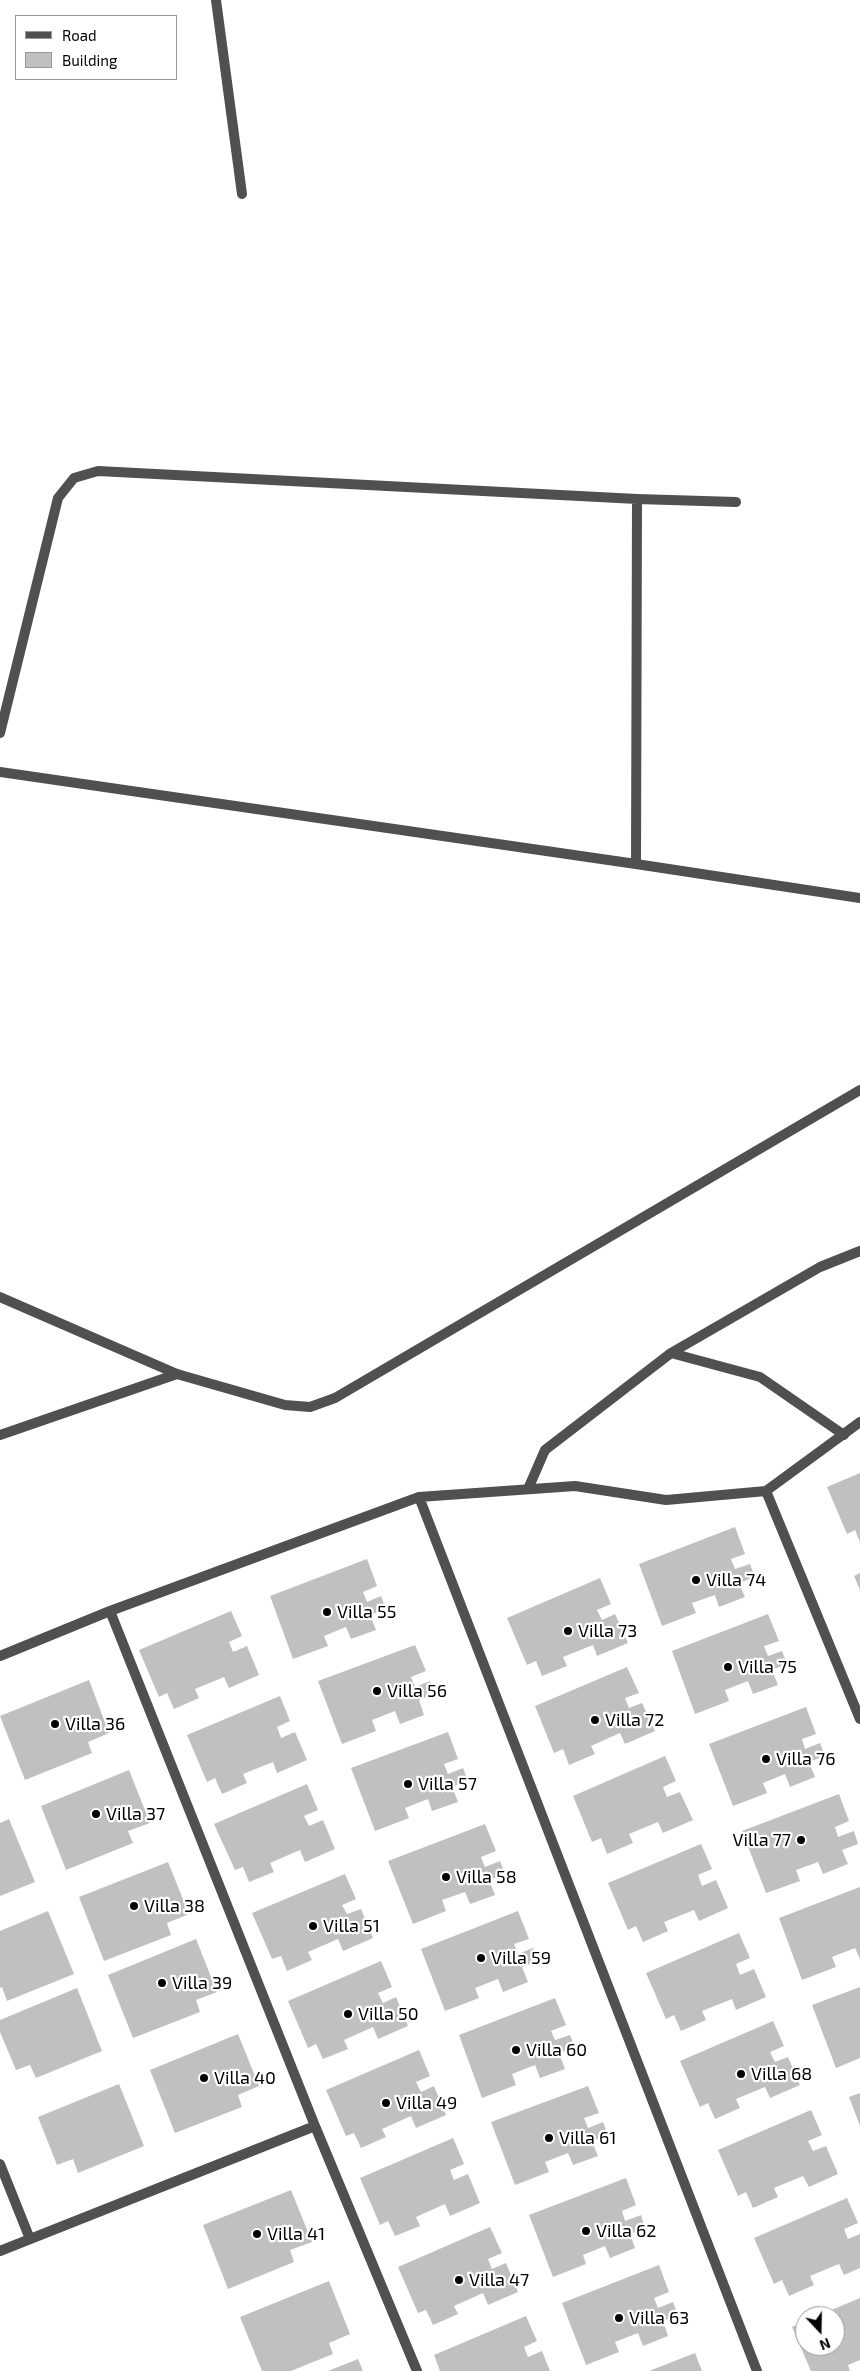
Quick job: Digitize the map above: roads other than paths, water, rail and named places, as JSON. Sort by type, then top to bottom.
[{"type":"street","points":[[216,0],[242,194]]},
{"type":"street","points":[[0,733],[58,498],[74,478],[98,471],[636,499],[736,502]]},
{"type":"street","points":[[636,499],[636,864]]},
{"type":"street","points":[[0,772],[860,898]]},
{"type":"street","points":[[0,1297],[177,1374],[284,1405],[310,1407],[336,1398],[860,1090]]},
{"type":"street","points":[[528,1489],[545,1450],[671,1353],[820,1267],[860,1251]]},
{"type":"street","points":[[671,1353],[760,1377],[844,1435]]},
{"type":"street","points":[[0,1435],[177,1374]]},
{"type":"street","points":[[0,1656],[110,1611],[419,1497],[575,1486],[666,1500],[766,1491],[860,1422]]},
{"type":"street","points":[[766,1491],[860,1719]]},
{"type":"street","points":[[419,1497],[757,2371]]},
{"type":"street","points":[[110,1611],[315,2126],[417,2371]]},
{"type":"street","points":[[0,2251],[315,2126]]},
{"type":"street","points":[[0,2164],[30,2239]]},
{"type":"place","name":"Villa 74","points":[[696,1580]]},
{"type":"place","name":"Villa 55","points":[[327,1612]]},
{"type":"place","name":"Villa 73","points":[[568,1631]]},
{"type":"place","name":"Villa 75","points":[[728,1667]]},
{"type":"place","name":"Villa 56","points":[[377,1691]]},
{"type":"place","name":"Villa 72","points":[[595,1720]]},
{"type":"place","name":"Villa 36","points":[[55,1724]]},
{"type":"place","name":"Villa 76","points":[[766,1759]]},
{"type":"place","name":"Villa 57","points":[[408,1784]]},
{"type":"place","name":"Villa 37","points":[[96,1814]]},
{"type":"place","name":"Villa 77","points":[[801,1840]]},
{"type":"place","name":"Villa 58","points":[[446,1877]]},
{"type":"place","name":"Villa 38","points":[[134,1906]]},
{"type":"place","name":"Villa 51","points":[[313,1926]]},
{"type":"place","name":"Villa 59","points":[[481,1958]]},
{"type":"place","name":"Villa 39","points":[[162,1983]]},
{"type":"place","name":"Villa 50","points":[[348,2014]]},
{"type":"place","name":"Villa 60","points":[[516,2050]]},
{"type":"place","name":"Villa 68","points":[[741,2074]]},
{"type":"place","name":"Villa 40","points":[[204,2078]]},
{"type":"place","name":"Villa 49","points":[[386,2103]]},
{"type":"place","name":"Villa 61","points":[[549,2138]]},
{"type":"place","name":"Villa 62","points":[[586,2231]]},
{"type":"place","name":"Villa 41","points":[[257,2234]]},
{"type":"place","name":"Villa 47","points":[[459,2280]]},
{"type":"place","name":"Villa 63","points":[[619,2318]]}]
